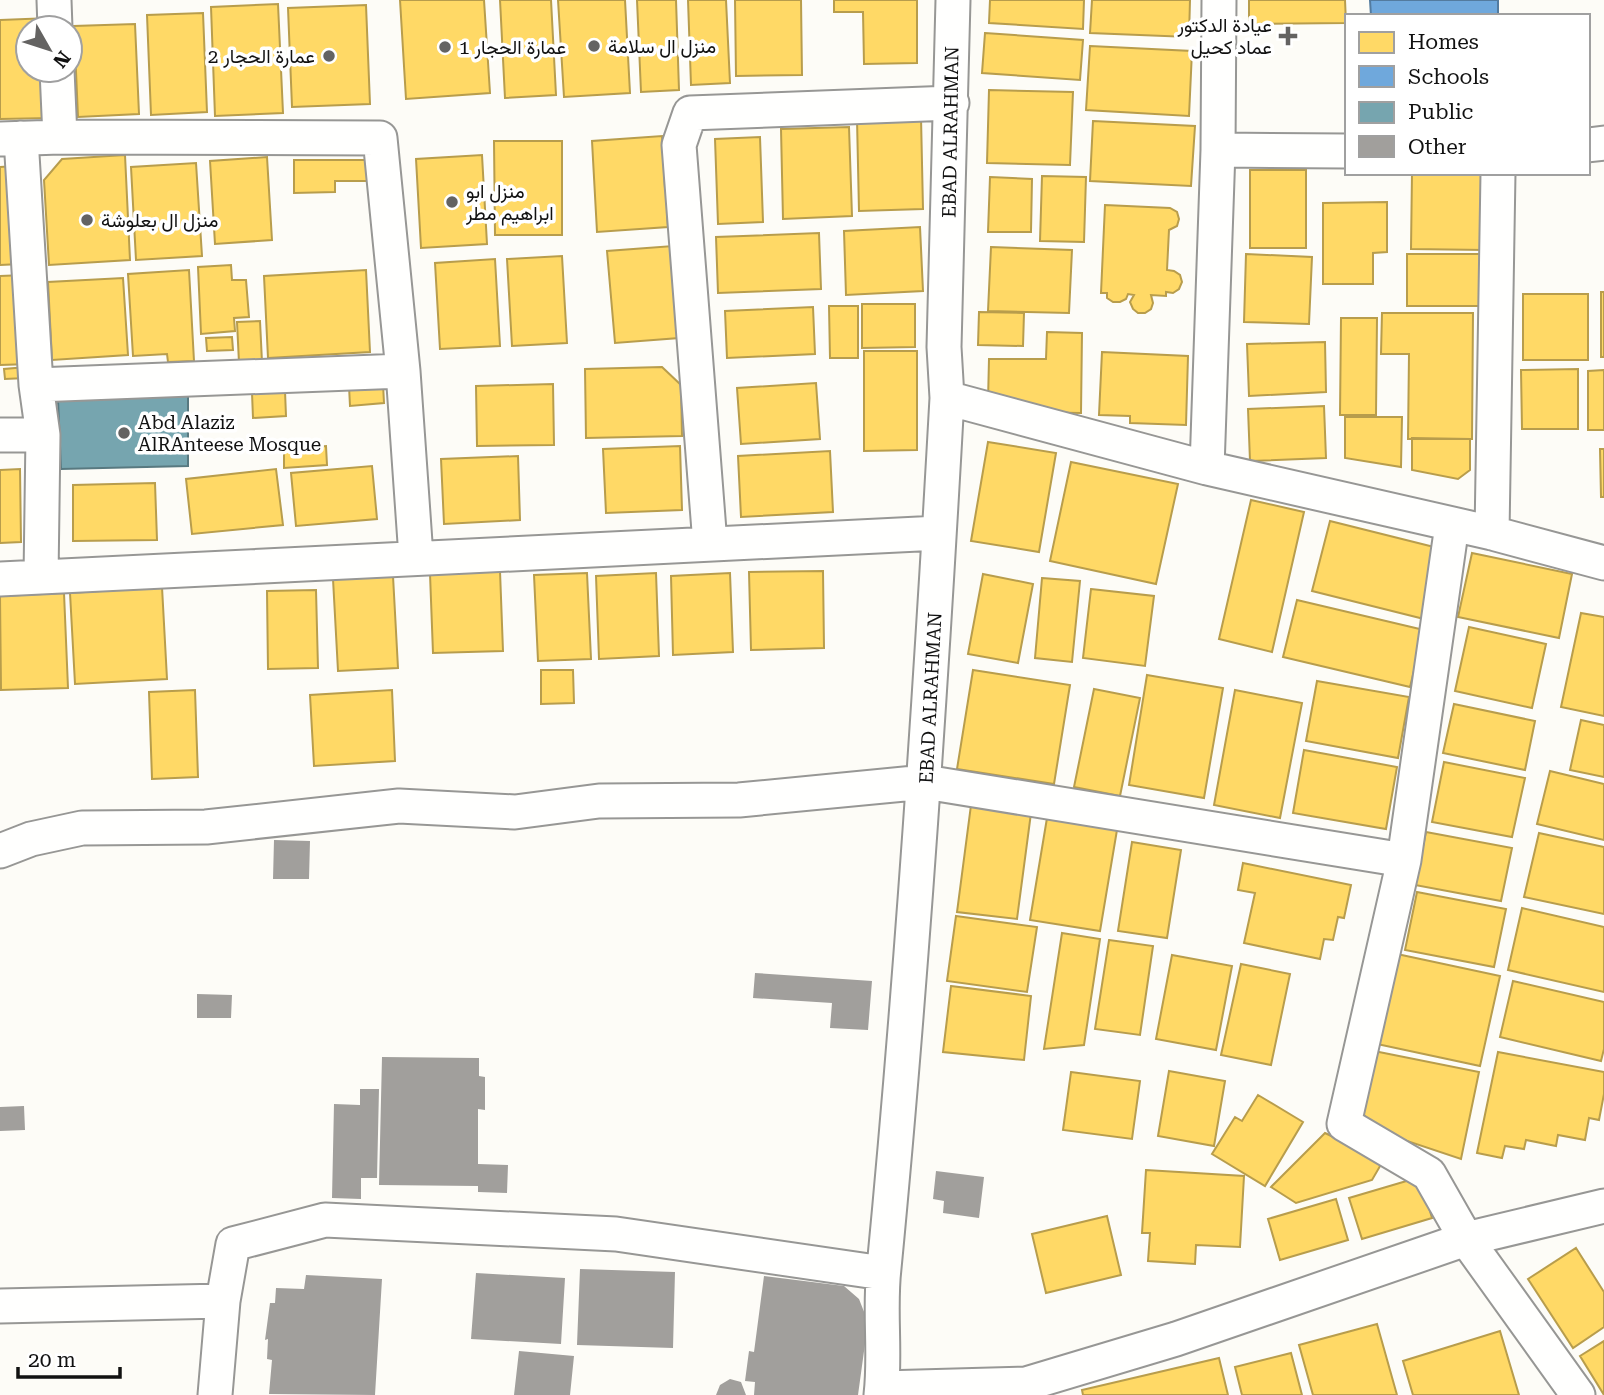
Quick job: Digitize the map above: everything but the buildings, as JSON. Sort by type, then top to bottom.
[{"type":"street","name":"EBAD ALRAHMAN","points":[[882,1392],[883,1273],[897,1143],[925,782],[947,398],[944,347],[953,0]]},
{"type":"street","points":[[1207,468],[1218,150],[1219,0]]},
{"type":"street","points":[[58,84],[60,137]]},
{"type":"street","points":[[710,544],[679,145],[690,113],[952,103]]},
{"type":"street","points":[[41,577],[43,435],[11,139],[380,138],[403,371],[416,557]]},
{"type":"street","points":[[1218,150],[1345,151]]},
{"type":"street","points":[[1492,533],[1498,175]]},
{"type":"street","points":[[36,385],[403,371]]},
{"type":"street","points":[[947,398],[1207,468],[1492,533],[1604,563]]},
{"type":"street","points":[[0,435],[43,435]]},
{"type":"street","points":[[1452,525],[1404,860],[1343,1124],[1429,1174],[1466,1239],[1578,1395]]},
{"type":"street","points":[[0,579],[939,533]]},
{"type":"street","points":[[0,851],[31,839],[82,828],[206,827],[399,806],[515,812],[599,801],[740,800],[925,782],[1404,860]]},
{"type":"street","points":[[882,1392],[1026,1384],[1059,1385],[1176,1339],[1466,1239],[1604,1206]]},
{"type":"street","points":[[215,1395],[223,1301],[233,1244],[325,1220],[616,1234],[883,1273]]},
{"type":"street","points":[[0,1306],[223,1301]]},
{"type":"place","name":"عيادة الدكتور عماد كحيل","points":[[1288,36]]},
{"type":"place","name":"منزل ال سلامة","points":[[594,46]]},
{"type":"place","name":"عمارة الحجار 1","points":[[445,47]]},
{"type":"place","name":"عمارة الحجار 2","points":[[329,56]]},
{"type":"place","name":"منزل ابو ابراهيم مطر","points":[[452,202]]},
{"type":"place","name":"منزل ال بعلوشة","points":[[87,220]]},
{"type":"place","name":"Abd Alaziz AlRAnteese Mosque","points":[[124,433]]}]
